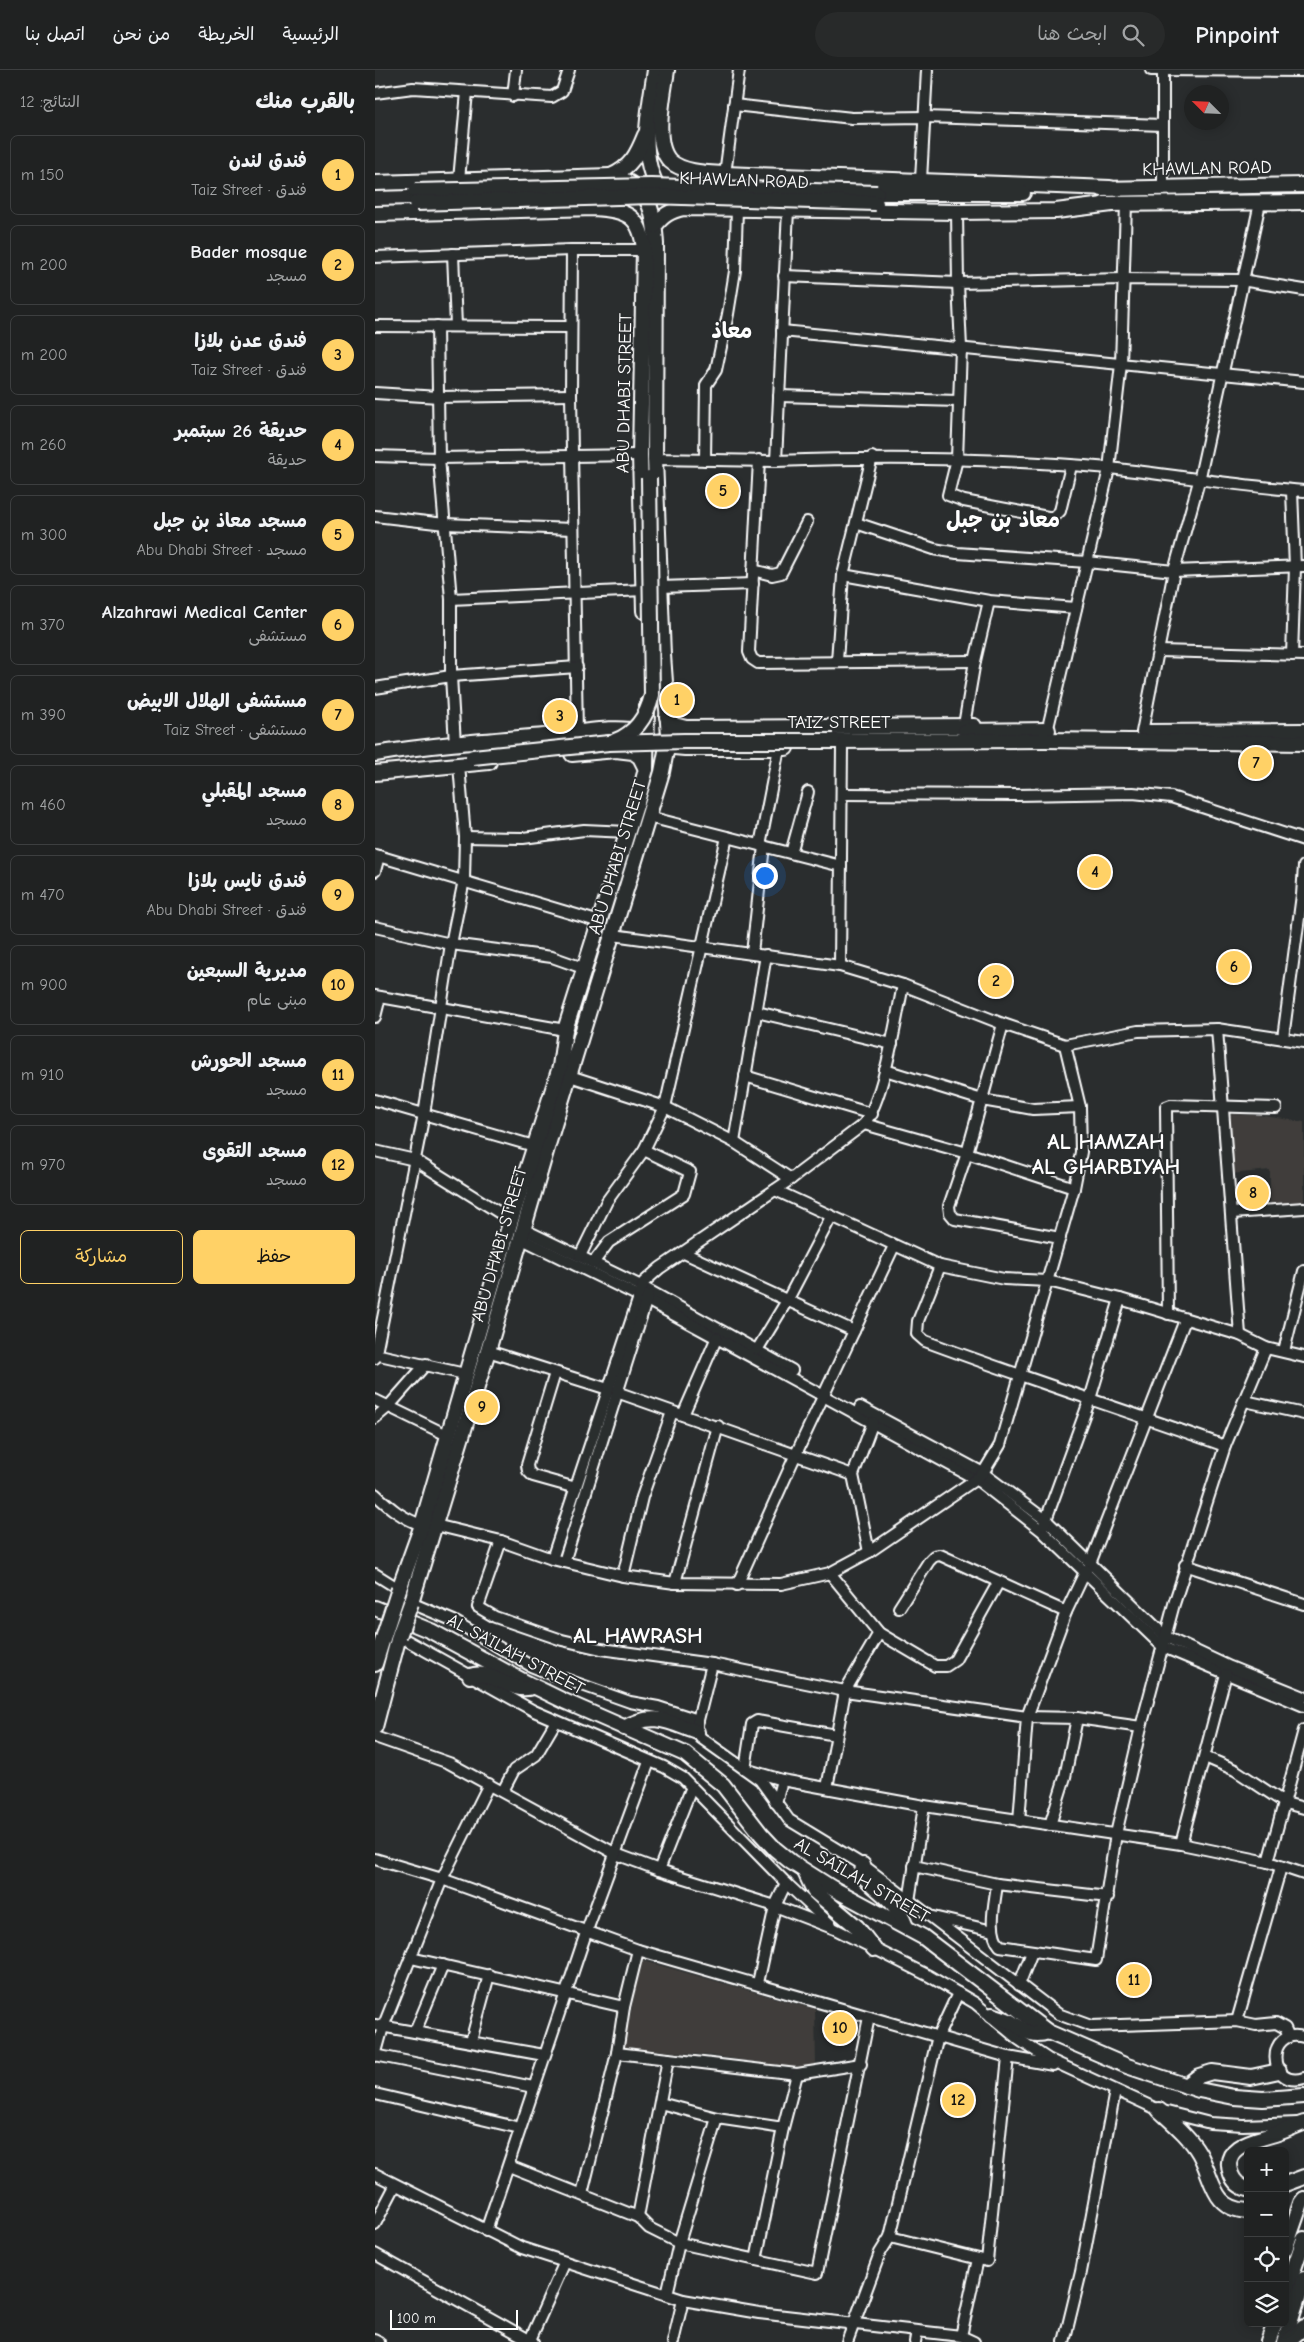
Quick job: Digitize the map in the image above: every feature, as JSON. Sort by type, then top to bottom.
[{"type":"main road","points":[[375,183],[611,176],[631,164],[654,127],[655,70]]},
{"type":"main road","points":[[667,70],[654,127],[649,162],[658,188],[670,201],[684,208]]},
{"type":"main road","name":"KHAWLAN ROAD","points":[[654,127],[664,152],[670,161],[679,166],[704,172],[1110,188]]},
{"type":"main road","points":[[718,208],[722,174]]},
{"type":"main road","points":[[375,214],[594,208],[595,176]]},
{"type":"main road","name":"ABU DHABI STREET","points":[[606,930],[628,832],[646,769],[648,729],[641,455],[650,265],[655,226],[653,212],[642,193],[625,179],[611,176]]},
{"type":"main road","name":"KHAWLAN ROAD","points":[[876,198],[1056,192],[1110,188],[1304,185]]},
{"type":"main road","name":"KHAWLAN ROAD","points":[[375,192],[415,197],[651,196],[876,198],[1112,204],[1304,202]]},
{"type":"main road","name":"KHAWLAN ROAD","points":[[375,204],[415,197]]},
{"type":"main road","name":"KHAWLAN ROAD","points":[[684,208],[957,212],[1056,211],[1112,204]]},
{"type":"main road","name":"ABU DHABI STREET","points":[[375,1664],[380,1629],[428,1525],[488,1351],[522,1234],[565,1071],[565,1030],[586,969],[606,930],[651,811],[669,745],[660,587],[650,265],[638,224],[628,214],[617,209],[594,208]]},
{"type":"main road","points":[[655,226],[661,217],[670,211],[684,208]]},
{"type":"main road","points":[[605,747],[625,736],[637,726],[650,706],[652,695],[649,478],[655,459]]},
{"type":"main road","points":[[646,656],[648,661],[657,664],[663,654]]},
{"type":"main road","points":[[622,730],[638,719],[647,701]]},
{"type":"main road","points":[[667,717],[674,725],[686,728],[964,725],[1006,735]]},
{"type":"main road","points":[[734,728],[728,731],[725,740],[728,746],[734,748]]},
{"type":"main road","points":[[375,755],[455,744],[600,731],[648,729],[669,745],[685,748],[779,748],[836,740]]},
{"type":"main road","points":[[648,729],[659,745],[664,767]]},
{"type":"main road","points":[[600,731],[607,734],[610,739],[609,746],[605,747]]},
{"type":"main road","name":"TAIZ STREET","points":[[1046,735],[1142,732],[1304,731]]},
{"type":"main road","name":"TAIZ STREET","points":[[375,755],[605,747],[684,741],[836,740],[1006,735],[1304,743]]},
{"type":"main road","points":[[375,773],[605,747],[633,752],[640,757],[646,769]]},
{"type":"main road","points":[[664,767],[685,748]]},
{"type":"main road","name":"TAIZ STREET","points":[[375,766],[472,753]]},
{"type":"main road","points":[[637,802],[645,797],[650,800],[651,811]]},
{"type":"main road","points":[[565,1071],[606,930]]},
{"type":"main road","name":"ABU DHABI STREET","points":[[375,1727],[399,1636],[411,1603],[447,1435],[534,1146],[565,1071]]},
{"type":"main road","name":"AL SAILAH STREET","points":[[375,1608],[431,1631],[533,1686],[624,1728],[673,1748],[705,1768],[731,1794],[775,1849],[805,1872],[932,1943],[1048,2032],[1104,2057],[1186,2086],[1241,2097],[1263,2099],[1304,2096]]},
{"type":"main road","points":[[470,1676],[484,1674],[519,1689],[533,1686]]},
{"type":"main road","points":[[624,1728],[643,1719],[655,1718],[698,1726]]},
{"type":"main road","points":[[863,1865],[862,1870],[865,1877],[891,1900],[901,1913],[906,1927]]},
{"type":"main road","points":[[805,1872],[814,1891],[857,1927],[874,1949]]},
{"type":"main road","points":[[992,2015],[1011,2022],[1030,2034],[1041,2035],[1048,2032]]},
{"type":"main road","points":[[1186,2086],[1199,2076],[1212,2072],[1251,2076],[1279,2071]]},
{"type":"main road","points":[[1159,2110],[1199,2153],[1223,2203],[1232,2209],[1244,2210]]},
{"type":"main road","points":[[1244,2187],[1235,2182],[1230,2171],[1230,2159],[1236,2148],[1246,2142],[1304,2123]]},
{"type":"main road","points":[[1289,2183],[1304,2177]]},
{"type":"main road","points":[[1289,2225],[1304,2198]]},
{"type":"main road","points":[[1289,2283],[1304,2238]]},
{"type":"main road","points":[[1286,2342],[1290,2322],[1304,2279]]},
{"type":"main road","points":[[1286,2342],[1304,2327]]},
{"type":"street","points":[[513,96],[516,70]]},
{"type":"street","points":[[375,92],[413,88],[513,96],[553,97],[562,91],[569,70]]},
{"type":"street","points":[[722,174],[739,70]]},
{"type":"street","points":[[921,180],[927,70]]},
{"type":"street","points":[[1151,70],[1298,71]]},
{"type":"street","points":[[1163,71],[1163,187]]},
{"type":"street","points":[[459,180],[467,92]]},
{"type":"street","points":[[734,104],[851,118],[925,117],[1163,125]]},
{"type":"street","points":[[1142,732],[1174,571],[1199,481],[1241,280],[1260,203]]},
{"type":"street","points":[[1046,735],[1109,468],[1121,364],[1122,279],[1126,204]]},
{"type":"street","points":[[705,460],[706,386],[715,370],[728,314],[735,271],[737,209]]},
{"type":"street","points":[[777,461],[788,210]]},
{"type":"street","points":[[957,212],[961,348],[957,459],[949,495],[952,498],[1053,518],[1060,511],[1071,466]]},
{"type":"street","points":[[572,250],[571,395],[577,733]]},
{"type":"street","points":[[375,257],[572,250],[645,250]]},
{"type":"street","points":[[453,254],[456,326]]},
{"type":"street","points":[[784,276],[958,284],[1122,279],[1241,280],[1304,290]]},
{"type":"street","points":[[375,326],[571,327]]},
{"type":"street","points":[[437,326],[439,458],[451,599],[451,676],[455,744]]},
{"type":"street","points":[[782,331],[1304,382]]},
{"type":"street","points":[[375,392],[439,397],[571,395]]},
{"type":"street","points":[[779,396],[959,401]]},
{"type":"street","points":[[375,456],[439,458],[641,455]]},
{"type":"street","points":[[655,459],[777,461],[872,458],[957,459],[1109,468],[1199,481],[1304,492]]},
{"type":"street","points":[[837,662],[843,575],[872,458]]},
{"type":"street","points":[[759,460],[749,652],[752,659],[758,663],[975,661]]},
{"type":"street","points":[[1292,491],[1300,566],[1292,655]]},
{"type":"street","points":[[375,516],[445,524],[573,529]]},
{"type":"street","points":[[753,570],[772,575],[781,573],[807,522]]},
{"type":"street","points":[[856,523],[944,551],[1174,571],[1300,566]]},
{"type":"street","points":[[843,575],[989,601],[1076,608]]},
{"type":"street","points":[[660,587],[753,584]]},
{"type":"street","points":[[451,599],[644,590]]},
{"type":"street","points":[[964,725],[975,661],[989,601]]},
{"type":"street","points":[[1159,650],[1304,655]]},
{"type":"street","points":[[375,688],[451,676],[577,667]]},
{"type":"street","points":[[836,740],[842,794],[840,966]]},
{"type":"street","points":[[752,953],[762,846],[779,748]]},
{"type":"street","points":[[459,765],[465,837],[464,880],[451,944],[424,1114],[375,1356],[426,1364],[465,1374]]},
{"type":"street","points":[[791,853],[808,792]]},
{"type":"street","points":[[842,794],[1017,795],[1133,793],[1171,797],[1304,840]]},
{"type":"street","points":[[651,811],[727,837],[841,866]]},
{"type":"street","points":[[465,837],[523,838],[584,830],[628,832]]},
{"type":"street","points":[[580,1256],[607,1201],[644,1150],[665,1107],[727,837]]},
{"type":"street","points":[[375,871],[377,855],[464,880],[606,930],[840,966],[903,985],[1003,1024],[1065,1045],[1138,1031],[1217,1029],[1304,1042]]},
{"type":"street","points":[[1283,1038],[1303,895],[1304,866]]},
{"type":"street","points":[[375,927],[451,944],[552,957],[586,969]]},
{"type":"street","points":[[734,1142],[766,955]]},
{"type":"street","points":[[564,1562],[613,1390],[651,1274],[791,1179],[864,1124],[872,1114],[885,1070],[903,985]]},
{"type":"street","points":[[375,1017],[378,996],[565,1030]]},
{"type":"street","points":[[757,1012],[891,1044]]},
{"type":"street","points":[[1003,1024],[967,1153],[949,1206],[950,1213],[955,1219],[1060,1238]]},
{"type":"street","points":[[1217,1029],[1240,1335]]},
{"type":"street","points":[[375,1494],[392,1509],[412,1522],[501,1541],[552,1559],[623,1576],[675,1583],[781,1584],[830,1573],[869,1552],[979,1476],[1000,1445],[1074,1188],[1081,1152],[1080,1107],[1065,1045]]},
{"type":"street","points":[[885,1070],[982,1100],[1033,1109],[1080,1107]]},
{"type":"street","points":[[565,1071],[665,1107],[734,1142],[791,1179]]},
{"type":"street","points":[[745,1076],[872,1114]]},
{"type":"street","points":[[375,1100],[534,1146]]},
{"type":"street","points":[[1168,1314],[1166,1107],[1171,1105],[1223,1105],[1276,1108]]},
{"type":"street","points":[[864,1124],[967,1153],[1074,1188]]},
{"type":"street","points":[[593,1263],[609,1242],[684,1194],[690,1172],[644,1150]]},
{"type":"street","points":[[375,1151],[415,1160],[511,1220]]},
{"type":"street","points":[[775,1190],[940,1266],[1005,1279],[1048,1281],[1120,1299],[1240,1335],[1266,1348],[1304,1357]]},
{"type":"street","points":[[1232,1213],[1304,1208]]},
{"type":"street","points":[[757,1350],[788,1299],[831,1217]]},
{"type":"street","points":[[522,1234],[580,1256],[717,1338],[825,1392],[979,1476],[1044,1525],[1165,1642],[1226,1674],[1303,1697]]},
{"type":"street","points":[[522,1234],[757,1350],[873,1422],[979,1476]]},
{"type":"street","points":[[737,1585],[796,1454],[894,1246]]},
{"type":"street","points":[[683,1253],[788,1299],[854,1331]]},
{"type":"street","points":[[940,1266],[918,1320],[917,1334],[925,1341],[1021,1377],[1225,1446]]},
{"type":"street","points":[[1284,1351],[1304,1271]]},
{"type":"street","points":[[1044,1525],[1090,1399],[1120,1299]]},
{"type":"street","points":[[1019,1821],[1027,1717],[1065,1612],[1088,1566],[1185,1320]]},
{"type":"street","points":[[683,1415],[717,1338]]},
{"type":"street","points":[[997,1884],[993,1931],[994,1940],[1000,1946],[1097,1960],[1116,1834],[1141,1727],[1185,1565],[1225,1446],[1266,1348]]},
{"type":"street","points":[[488,1351],[613,1390],[672,1412],[718,1426],[853,1476]]},
{"type":"street","points":[[375,1418],[388,1407],[426,1364]]},
{"type":"street","points":[[555,1373],[527,1465],[528,1472],[533,1476],[576,1488]]},
{"type":"street","points":[[552,1559],[576,1488],[613,1390]]},
{"type":"street","points":[[375,1400],[447,1435]]},
{"type":"street","points":[[1245,1401],[1304,1414]]},
{"type":"street","points":[[623,1576],[642,1497],[672,1412]]},
{"type":"street","points":[[869,1552],[853,1476],[873,1422]]},
{"type":"street","points":[[675,1583],[718,1426]]},
{"type":"street","points":[[501,1541],[478,1607],[495,1617],[561,1640],[601,1648],[712,1664],[845,1691],[1027,1717],[1077,1718],[1141,1727]]},
{"type":"street","points":[[899,1608],[934,1556],[940,1555],[1065,1612]]},
{"type":"street","points":[[1185,1565],[1304,1604]]},
{"type":"street","points":[[830,1573],[879,1633],[935,1666],[946,1666],[955,1660],[998,1582]]},
{"type":"street","points":[[375,1574],[399,1589]]},
{"type":"street","points":[[411,1603],[453,1621],[531,1666],[630,1702],[658,1707],[698,1726]]},
{"type":"street","points":[[827,1788],[845,1691],[879,1633]]},
{"type":"street","points":[[399,1636],[470,1676],[557,1721],[674,1772],[683,1778],[691,1789],[720,1814],[786,1883],[835,1929]]},
{"type":"street","points":[[1165,1642],[1303,1697]]},
{"type":"street","points":[[712,1664],[698,1726],[701,1738],[764,1784],[785,1816],[793,1823],[863,1865],[1058,2014],[1091,2026],[1237,2021],[1256,2025],[1281,2024],[1289,2037]]},
{"type":"street","points":[[1181,1844],[1226,1674]]},
{"type":"street","points":[[1050,1825],[1065,1777],[1077,1718]]},
{"type":"street","points":[[503,1791],[514,1770],[536,1755],[557,1721]]},
{"type":"street","points":[[745,1769],[752,1724],[757,1721],[836,1735]]},
{"type":"street","points":[[1268,1862],[1304,1730]]},
{"type":"street","points":[[375,1736],[449,1763],[616,1854],[659,1870],[775,1906],[835,1929],[958,1993],[992,2015],[1025,2044],[1064,2067],[1159,2110],[1210,2123],[1243,2125],[1304,2123]]},
{"type":"street","points":[[1205,1757],[1235,1770],[1285,1803],[1304,1808]]},
{"type":"street","points":[[486,2231],[565,1993],[649,1762]]},
{"type":"street","points":[[745,1769],[782,1780],[924,1806],[1181,1844],[1268,1862],[1304,1874]]},
{"type":"street","points":[[776,1803],[782,1780]]},
{"type":"street","points":[[489,1784],[443,1879],[411,1958],[379,2026],[375,2055],[533,2087]]},
{"type":"street","points":[[659,1870],[691,1789]]},
{"type":"street","points":[[909,1901],[924,1806]]},
{"type":"street","points":[[376,1862],[443,1879],[586,1933],[638,1950],[758,1983],[1008,2057],[1064,2067]]},
{"type":"street","points":[[914,1866],[997,1884],[1108,1897]]},
{"type":"street","points":[[1237,2021],[1281,1867]]},
{"type":"street","points":[[758,1983],[775,1906],[786,1883]]},
{"type":"street","points":[[928,1916],[993,1931]]},
{"type":"street","points":[[582,2194],[617,2053],[624,2007],[638,1950]]},
{"type":"street","points":[[1019,1985],[1032,1952]]},
{"type":"street","points":[[411,1958],[489,1974],[624,2007]]},
{"type":"street","points":[[415,2032],[443,1965]]},
{"type":"street","points":[[471,2041],[489,1974]]},
{"type":"street","points":[[847,2342],[880,2253],[890,2236],[938,2036],[958,1993]]},
{"type":"street","points":[[509,2166],[638,2217],[649,2228],[679,2243],[817,2273],[838,2165],[861,2064],[869,2016]]},
{"type":"street","points":[[379,2026],[544,2055]]},
{"type":"street","points":[[1304,2037],[1289,2037],[1283,2040],[1275,2051],[1276,2065],[1279,2071],[1289,2078],[1304,2078]]},
{"type":"street","points":[[617,2053],[797,2074],[861,2064]]},
{"type":"street","points":[[890,2236],[987,2261],[1005,2108],[1008,2057]]},
{"type":"street","points":[[638,2217],[668,2059]]},
{"type":"street","points":[[756,2260],[783,2128],[797,2074]]},
{"type":"street","points":[[1063,2342],[1081,2272],[1115,2091]]},
{"type":"street","points":[[375,2094],[520,2128]]},
{"type":"street","points":[[661,2103],[717,2118],[783,2128]]},
{"type":"street","points":[[667,2294],[679,2243],[717,2118]]},
{"type":"street","points":[[375,2174],[395,2186],[522,2248],[564,2264],[683,2300],[759,2313],[961,2336],[974,2342]]},
{"type":"street","points":[[375,2224],[395,2186]]},
{"type":"street","points":[[375,2254],[532,2341],[564,2264]]},
{"type":"street","points":[[961,2336],[978,2259]]},
{"type":"street","points":[[673,2342],[683,2300]]},
{"type":"street","points":[[915,2342],[917,2331]]},
{"type":"street","points":[[375,2340],[379,2342]]},
{"type":"shaded area","points":[[1225,1114],[1258,1115],[1304,1122],[1304,1201],[1270,1203],[1270,1170],[1230,1174]]},
{"type":"shaded area","points":[[641,1960],[815,2009],[816,2066],[786,2067],[714,2056],[624,2047]]},
{"type":"tunnel","points":[[604,932],[655,772]]},
{"type":"place","name":"مسجد معاذ بن جبل","points":[[723,491]]},
{"type":"place","name":"فندق لندن","points":[[677,700]]},
{"type":"place","name":"فندق عدن بلازا","points":[[560,716]]},
{"type":"place","name":"مستشفى الهلال الابيض","points":[[1256,763]]},
{"type":"place","name":"حديقة 26 سبتمبر","points":[[1095,872]]},
{"type":"place","name":"Alzahrawi Medical Center","points":[[1234,967]]},
{"type":"place","name":"Bader mosque","points":[[996,981]]},
{"type":"place","name":"مسجد المقبلي","points":[[1253,1193]]},
{"type":"place","name":"فندق نايس بلازا","points":[[482,1407]]},
{"type":"place","name":"مسجد الحورش","points":[[1134,1980]]},
{"type":"place","name":"مديرية السبعين","points":[[840,2028]]},
{"type":"place","name":"مسجد التقوى","points":[[958,2100]]},
{"type":"district","name":"معاذ","points":[[732,330]]},
{"type":"district","name":"معاذ بن جبل","points":[[1003,519]]},
{"type":"district","name":"AL HAMZAH AL GHARBIYAH","points":[[1106,1154]]},
{"type":"district","name":"AL HAWRASH","points":[[638,1635]]}]
